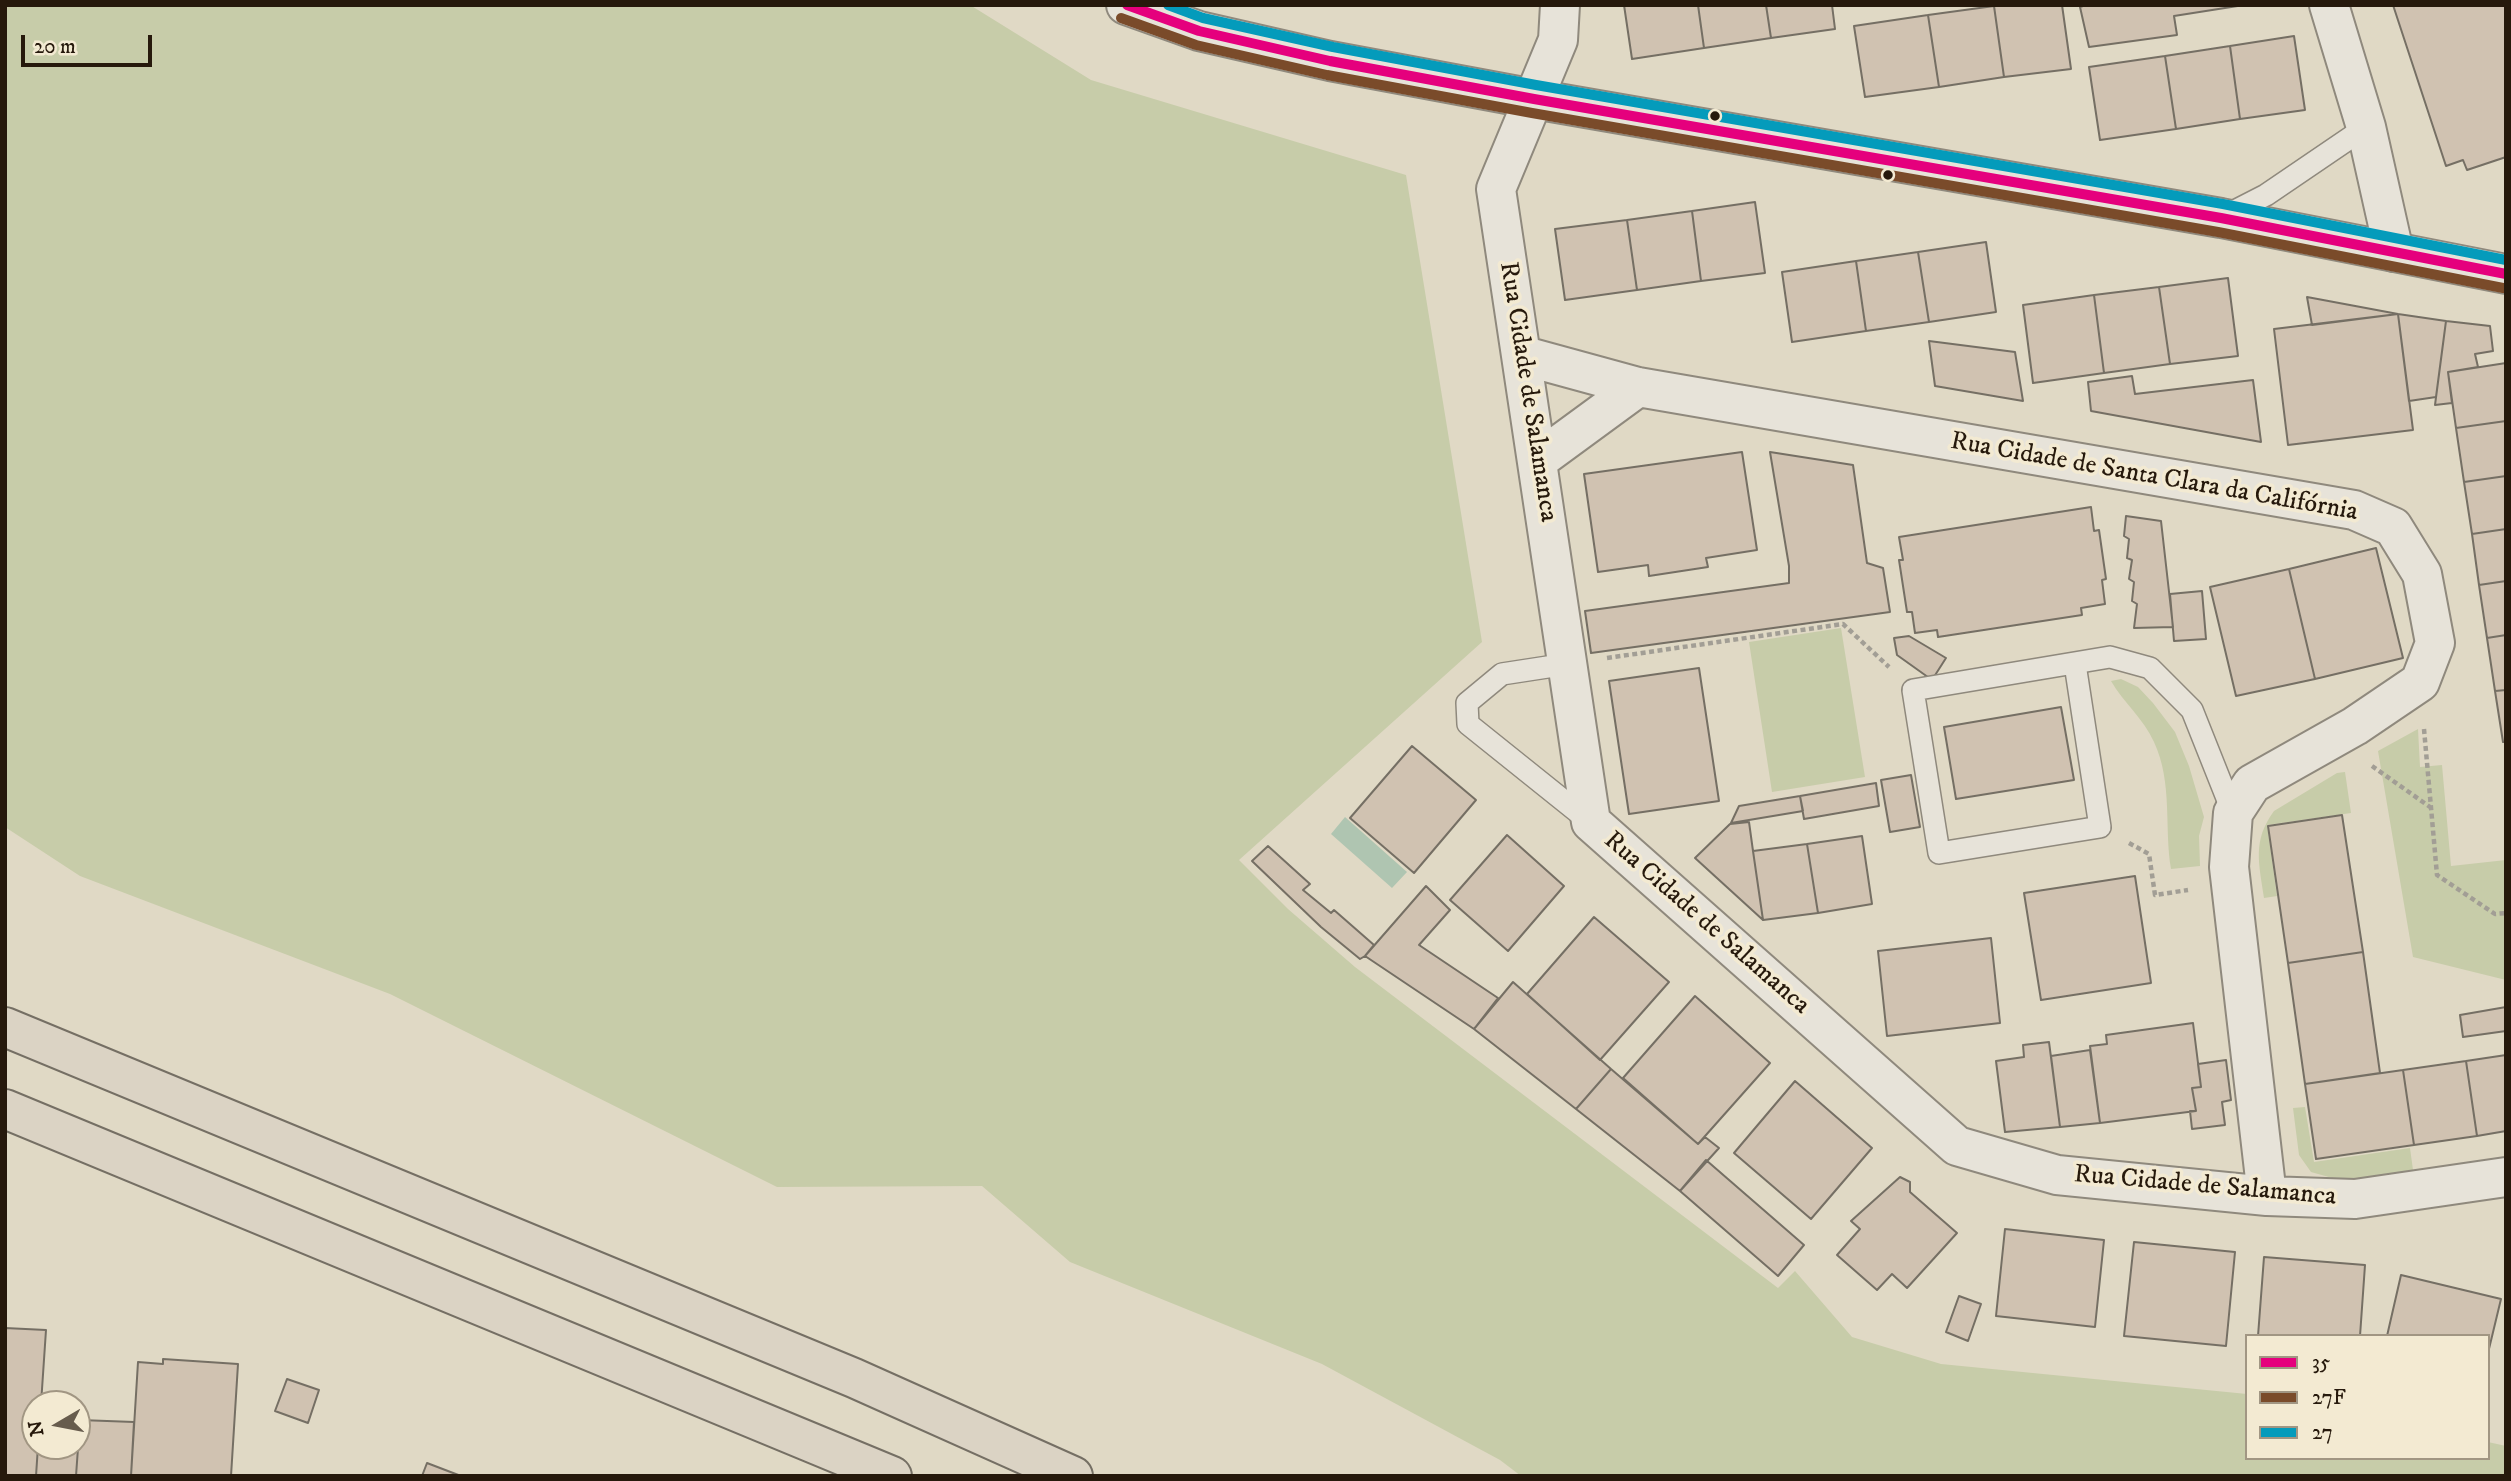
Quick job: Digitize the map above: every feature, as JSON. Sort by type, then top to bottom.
[{"type":"highway","points":[[5,1027],[841,1373],[1073,1476]]},
{"type":"highway","points":[[5,1109],[892,1476]]},
{"type":"street","points":[[1126,5],[1199,31],[1330,61],[2221,218],[2506,274]]},
{"type":"street","name":"Rua Cidade de Salamanca","points":[[1560,5],[1558,40],[1496,189],[1591,822],[1957,1146],[2057,1175],[2267,1196],[2355,1199],[2506,1177]]},
{"type":"street","points":[[2329,5],[2361,111],[2394,252]]},
{"type":"street","name":"Rua Cidade de Santa Clara da Califórnia","points":[[1521,355],[1638,387],[2354,510],[2393,527],[2423,573],[2435,643],[2420,682]]},
{"type":"street","points":[[1537,461],[1638,387]]},
{"type":"street","points":[[2267,1196],[2230,867],[2233,813],[2252,784],[2355,726],[2420,682]]},
{"type":"lane","points":[[2221,218],[2266,195],[2361,111]]},
{"type":"lane","points":[[2075,664],[2100,827],[1939,853],[1913,690],[2110,657],[2150,668],[2192,710],[2233,813]]},
{"type":"lane","points":[[1567,664],[1502,674],[1467,703],[1468,724],[1591,822]]},
{"type":"path","points":[[1567,664],[1843,624],[1913,690]]},
{"type":"path","points":[[2420,682],[2437,875],[2495,914],[2506,913]]},
{"type":"path","points":[[2369,763],[2431,808]]},
{"type":"path","points":[[2149,854],[2155,895],[2188,890]]},
{"type":"shaded area","points":[[5,5],[970,5],[1091,80],[1406,175],[1482,642],[1239,860],[1288,909],[1355,967],[1778,1288],[1795,1271],[1852,1337],[1941,1364],[2245,1394],[2245,1460],[2490,1460],[2490,1442],[2506,1446],[2506,1476],[1521,1476],[1500,1460],[1322,1364],[1070,1262],[982,1186],[777,1187],[390,994],[80,876],[5,827]]},
{"type":"shaded area","points":[[1841,628],[1865,777],[1772,792],[1749,642]]},
{"type":"shaded area","points":[[2121,679],[2138,687],[2175,732],[2189,766],[2204,817],[2199,836],[2200,866],[2171,869],[2164,773],[2154,742],[2145,726],[2111,681]]},
{"type":"shaded area","points":[[2418,729],[2420,767],[2442,765],[2451,866],[2506,860],[2506,980],[2413,957],[2378,751]]},
{"type":"shaded area","points":[[2345,772],[2351,813],[2267,825],[2277,896],[2264,898],[2259,863],[2260,842],[2262,832],[2274,811],[2337,773]]},
{"type":"shaded area","points":[[1345,817],[1407,872],[1392,888],[1331,834]]},
{"type":"shaded area","points":[[2305,1107],[2314,1162],[2410,1148],[2413,1170],[2343,1181],[2311,1172],[2299,1155],[2293,1108]]},
{"type":"building","points":[[1624,5],[1698,5],[1704,48],[1632,59]]},
{"type":"building","points":[[1698,5],[1766,5],[1771,38],[1704,48]]},
{"type":"building","points":[[1766,5],[1832,5],[1835,29],[1771,38]]},
{"type":"building","points":[[2062,5],[2071,69],[2004,77],[1994,6]]},
{"type":"building","points":[[2244,5],[2174,16],[2177,35],[2089,47],[2080,7]]},
{"type":"building","points":[[2393,5],[2506,5],[2506,157],[2467,170],[2463,160],[2446,166]]},
{"type":"building","points":[[1994,6],[2004,77],[1939,87],[1928,15]]},
{"type":"building","points":[[1928,15],[1939,87],[1865,97],[1854,26]]},
{"type":"building","points":[[2294,36],[2305,110],[2240,119],[2230,46]]},
{"type":"building","points":[[2230,46],[2240,119],[2176,129],[2165,56]]},
{"type":"building","points":[[2165,56],[2176,129],[2100,140],[2089,67]]},
{"type":"building","points":[[1755,202],[1765,273],[1701,281],[1692,211]]},
{"type":"building","points":[[1692,211],[1701,281],[1637,290],[1627,220]]},
{"type":"building","points":[[1627,220],[1637,290],[1565,300],[1555,229]]},
{"type":"building","points":[[1986,242],[1996,312],[1929,322],[1918,252]]},
{"type":"building","points":[[1918,252],[1929,322],[1866,331],[1856,261]]},
{"type":"building","points":[[1856,261],[1866,331],[1792,342],[1782,272]]},
{"type":"building","points":[[2228,278],[2238,356],[2170,364],[2159,287]]},
{"type":"building","points":[[2159,287],[2170,364],[2104,373],[2094,295]]},
{"type":"building","points":[[2094,295],[2104,373],[2033,383],[2023,305]]},
{"type":"building","points":[[2307,297],[2398,314],[2312,325]]},
{"type":"building","points":[[2398,314],[2413,430],[2288,445],[2274,329]]},
{"type":"building","points":[[2398,314],[2446,321],[2436,397],[2409,401]]},
{"type":"building","points":[[2446,321],[2490,326],[2493,351],[2475,354],[2478,367],[2448,372],[2452,403],[2435,405]]},
{"type":"building","points":[[1929,341],[2015,352],[2023,401],[1935,386]]},
{"type":"building","points":[[2506,363],[2506,421],[2456,428],[2448,372]]},
{"type":"building","points":[[2132,376],[2135,394],[2253,380],[2261,442],[2091,411],[2088,382]]},
{"type":"building","points":[[2506,421],[2506,476],[2464,482],[2456,428]]},
{"type":"building","points":[[1742,452],[1757,550],[1706,558],[1708,567],[1649,576],[1648,565],[1598,572],[1584,474]]},
{"type":"building","points":[[1770,452],[1853,465],[1867,563],[1883,568],[1890,612],[1591,653],[1585,611],[1789,583],[1789,566]]},
{"type":"building","points":[[2506,476],[2506,529],[2472,534],[2464,482]]},
{"type":"building","points":[[2091,507],[2094,531],[2099,530],[2106,579],[2102,580],[2105,604],[2081,608],[2082,615],[1938,637],[1937,630],[1915,633],[1912,612],[1907,612],[1899,560],[1903,560],[1899,537]]},
{"type":"building","points":[[2126,516],[2161,521],[2173,627],[2134,628],[2137,604],[2132,601],[2134,582],[2129,579],[2132,560],[2127,558],[2129,539],[2124,536]]},
{"type":"building","points":[[2506,529],[2506,581],[2479,585],[2472,534]]},
{"type":"building","points":[[2376,548],[2403,658],[2315,679],[2289,569]]},
{"type":"building","points":[[2289,569],[2315,679],[2236,696],[2210,587]]},
{"type":"building","points":[[2506,581],[2506,635],[2487,638],[2479,585]]},
{"type":"building","points":[[2202,591],[2206,639],[2174,641],[2170,594]]},
{"type":"building","points":[[2506,635],[2506,690],[2495,691],[2487,638]]},
{"type":"building","points":[[1909,636],[1946,658],[1932,680],[1897,655],[1894,638]]},
{"type":"building","points":[[1699,668],[1719,801],[1629,814],[1609,681]]},
{"type":"building","points":[[2506,690],[2506,742],[2503,742],[2495,691]]},
{"type":"building","points":[[2061,707],[2074,780],[1956,799],[1944,727]]},
{"type":"building","points":[[1412,746],[1476,800],[1414,873],[1350,818]]},
{"type":"building","points":[[1911,775],[1920,827],[1890,832],[1881,780]]},
{"type":"building","points":[[1876,783],[1879,806],[1804,819],[1800,796]]},
{"type":"building","points":[[1800,796],[1803,811],[1731,823],[1739,806]]},
{"type":"building","points":[[2342,815],[2363,952],[2288,963],[2268,826]]},
{"type":"building","points":[[1749,822],[1763,920],[1695,858],[1730,824]]},
{"type":"building","points":[[1507,835],[1564,886],[1508,951],[1450,900]]},
{"type":"building","points":[[1862,836],[1872,904],[1818,913],[1807,844]]},
{"type":"building","points":[[1807,844],[1818,913],[1763,920],[1753,851]]},
{"type":"building","points":[[1268,846],[1310,884],[1303,890],[1331,913],[1334,910],[1374,945],[1365,956],[1360,959],[1321,927],[1252,861]]},
{"type":"building","points":[[2135,876],[2151,983],[2041,1000],[2024,893]]},
{"type":"building","points":[[1426,886],[1450,910],[1419,945],[1498,998],[1474,1029],[1365,956]]},
{"type":"building","points":[[1594,917],[1669,982],[1600,1060],[1527,994]]},
{"type":"building","points":[[1991,938],[2000,1023],[1887,1036],[1878,951]]},
{"type":"building","points":[[2363,952],[2380,1073],[2305,1084],[2288,963]]},
{"type":"building","points":[[1513,982],[1611,1069],[1576,1109],[1474,1029]]},
{"type":"building","points":[[1695,996],[1770,1063],[1698,1144],[1623,1078]]},
{"type":"building","points":[[2506,1007],[2506,1031],[2463,1037],[2460,1015]]},
{"type":"building","points":[[2193,1023],[2201,1087],[2192,1088],[2196,1111],[2100,1123],[2090,1046],[2107,1044],[2106,1035]]},
{"type":"building","points":[[2049,1042],[2060,1127],[2005,1132],[1996,1061],[2024,1057],[2023,1045]]},
{"type":"building","points":[[2090,1050],[2100,1123],[2060,1127],[2051,1056]]},
{"type":"building","points":[[2506,1055],[2506,1131],[2477,1136],[2466,1061]]},
{"type":"building","points":[[2226,1060],[2231,1100],[2222,1102],[2225,1125],[2192,1129],[2190,1111],[2196,1111],[2192,1088],[2201,1087],[2198,1064]]},
{"type":"building","points":[[2466,1061],[2477,1136],[2414,1145],[2403,1070]]},
{"type":"building","points":[[1611,1069],[1698,1144],[1705,1137],[1719,1148],[1680,1191],[1576,1109]]},
{"type":"building","points":[[2403,1070],[2414,1145],[2316,1159],[2305,1084]]},
{"type":"building","points":[[1795,1081],[1872,1148],[1811,1219],[1734,1153]]},
{"type":"building","points":[[1706,1160],[1804,1245],[1778,1276],[1680,1191]]},
{"type":"building","points":[[1900,1177],[1910,1182],[1910,1192],[1957,1233],[1907,1288],[1892,1274],[1877,1290],[1837,1255],[1860,1229],[1851,1221]]},
{"type":"building","points":[[2005,1229],[2104,1240],[2095,1327],[1996,1316]]},
{"type":"building","points":[[2134,1242],[2235,1252],[2226,1346],[2124,1336]]},
{"type":"building","points":[[2264,1257],[2365,1265],[2360,1334],[2258,1334]]},
{"type":"building","points":[[2401,1275],[2501,1299],[2490,1345],[2490,1334],[2387,1334]]},
{"type":"building","points":[[1959,1296],[1981,1304],[1968,1341],[1946,1332]]},
{"type":"building","points":[[5,1328],[46,1330],[42,1390],[21,1390],[21,1460],[37,1460],[36,1476],[5,1476]]},
{"type":"building","points":[[163,1359],[238,1364],[231,1476],[131,1476],[138,1362],[163,1364]]},
{"type":"building","points":[[287,1379],[319,1390],[308,1423],[275,1411]]},
{"type":"building","points":[[91,1420],[134,1422],[131,1476],[76,1476],[77,1460],[91,1460]]},
{"type":"building","points":[[37,1460],[77,1460],[76,1476],[36,1476]]},
{"type":"building","points":[[427,1463],[461,1476],[422,1476]]},
{"type":"transit line","name":"35","points":[[1127,5],[1199,31],[1330,61],[2221,218],[2506,274]]},
{"type":"transit line","name":"27","points":[[1168,5],[1203,18],[1333,47],[1536,85],[2223,204],[2506,260]]},
{"type":"transit line","name":"27F","points":[[1121,18],[1196,45],[1327,75],[2218,232],[2503,288]]}]
